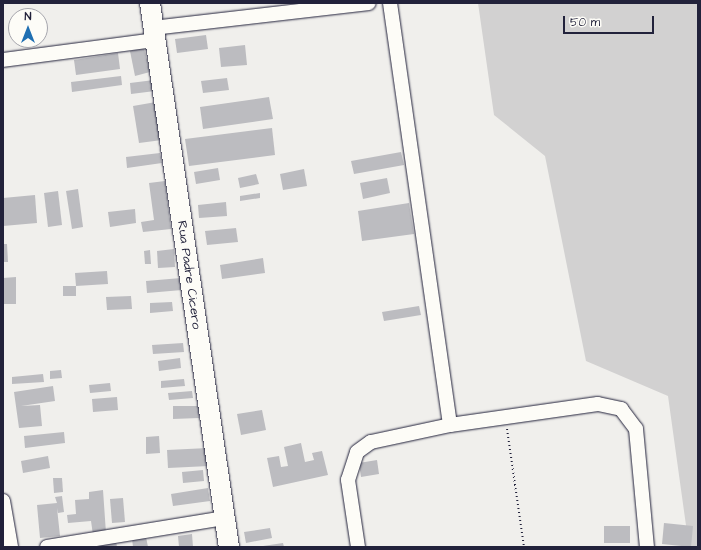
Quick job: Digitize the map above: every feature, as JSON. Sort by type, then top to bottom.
[{"type":"street","name":"Rua Padre Cicero","points":[[150,3],[229,547]]},
{"type":"street","points":[[3,60],[154,34],[369,3]]},
{"type":"street","points":[[390,3],[450,425]]},
{"type":"street","points":[[358,547],[348,480],[357,452],[371,442],[450,425],[598,404],[621,409],[636,429],[647,547]]},
{"type":"street","points":[[3,500],[11,547]]},
{"type":"street","points":[[47,547],[224,518]]},
{"type":"path","points":[[506,418],[524,547]]},
{"type":"shaded area","points":[[478,3],[698,3],[698,547],[689,547],[668,396],[586,361],[545,156],[494,115]]},
{"type":"building","points":[[206,35],[208,49],[177,53],[175,39]]},
{"type":"building","points":[[245,45],[247,65],[221,67],[219,48]]},
{"type":"building","points":[[144,48],[150,72],[135,76],[130,51]]},
{"type":"building","points":[[118,53],[120,69],[76,75],[74,60]]},
{"type":"building","points":[[121,76],[122,85],[72,92],[71,82]]},
{"type":"building","points":[[227,78],[229,90],[203,93],[201,81]]},
{"type":"building","points":[[154,80],[155,91],[131,94],[130,83]]},
{"type":"building","points":[[269,97],[273,119],[203,129],[200,107]]},
{"type":"building","points":[[156,102],[162,140],[139,143],[133,106]]},
{"type":"building","points":[[272,128],[275,155],[189,166],[185,139]]},
{"type":"building","points":[[401,152],[404,165],[354,174],[351,161]]},
{"type":"building","points":[[160,153],[162,163],[127,168],[126,157]]},
{"type":"building","points":[[218,168],[220,180],[196,184],[194,172]]},
{"type":"building","points":[[304,169],[307,186],[283,190],[280,174]]},
{"type":"building","points":[[256,174],[259,184],[240,188],[238,178]]},
{"type":"building","points":[[387,178],[390,193],[363,199],[360,183]]},
{"type":"building","points":[[165,181],[171,229],[143,232],[141,222],[154,220],[149,183]]},
{"type":"building","points":[[78,189],[83,227],[72,229],[66,191]]},
{"type":"building","points":[[58,191],[62,225],[48,227],[44,193]]},
{"type":"building","points":[[260,193],[260,198],[240,201],[240,196]]},
{"type":"building","points":[[35,195],[37,223],[3,226],[3,198]]},
{"type":"building","points":[[226,202],[227,216],[199,218],[198,205]]},
{"type":"building","points":[[409,203],[414,234],[362,241],[358,211]]},
{"type":"building","points":[[135,209],[136,223],[110,227],[108,212]]},
{"type":"building","points":[[236,228],[238,242],[207,245],[205,231]]},
{"type":"building","points":[[3,244],[7,244],[8,262],[3,262]]},
{"type":"building","points":[[174,249],[175,267],[158,268],[157,251]]},
{"type":"building","points":[[150,250],[151,264],[145,264],[144,251]]},
{"type":"building","points":[[263,258],[265,273],[222,279],[220,265]]},
{"type":"building","points":[[107,271],[108,284],[76,286],[75,273]]},
{"type":"building","points":[[16,277],[16,304],[3,304],[3,278]]},
{"type":"building","points":[[181,278],[182,290],[147,293],[146,281]]},
{"type":"building","points":[[63,286],[76,286],[76,296],[63,296]]},
{"type":"building","points":[[131,296],[132,309],[107,310],[106,297]]},
{"type":"building","points":[[172,302],[173,311],[150,313],[150,303]]},
{"type":"building","points":[[419,306],[421,315],[384,321],[382,312]]},
{"type":"building","points":[[183,343],[184,352],[153,354],[152,345]]},
{"type":"building","points":[[180,358],[181,368],[159,371],[158,361]]},
{"type":"building","points":[[61,370],[62,378],[50,379],[50,371]]},
{"type":"building","points":[[43,374],[44,382],[12,384],[12,377]]},
{"type":"building","points":[[184,379],[185,386],[161,388],[161,381]]},
{"type":"building","points":[[110,383],[111,391],[90,393],[89,385]]},
{"type":"building","points":[[53,386],[55,401],[21,406],[40,405],[42,426],[19,428],[14,392]]},
{"type":"building","points":[[192,391],[193,398],[169,400],[168,393]]},
{"type":"building","points":[[117,397],[118,410],[93,412],[92,399]]},
{"type":"building","points":[[173,406],[199,406],[199,418],[173,419]]},
{"type":"building","points":[[262,410],[266,430],[241,435],[237,414]]},
{"type":"building","points":[[64,432],[65,443],[25,448],[24,436]]},
{"type":"building","points":[[159,436],[160,453],[146,454],[146,437]]},
{"type":"building","points":[[301,443],[305,462],[314,460],[312,453],[322,451],[328,475],[273,487],[267,458],[279,456],[281,467],[288,466],[284,447]]},
{"type":"building","points":[[208,448],[209,466],[168,468],[167,450]]},
{"type":"building","points":[[48,456],[50,468],[23,473],[21,461]]},
{"type":"building","points":[[377,460],[379,474],[361,477],[359,463]]},
{"type":"building","points":[[203,470],[204,481],[183,483],[182,472]]},
{"type":"building","points":[[53,478],[62,478],[63,492],[54,493]]},
{"type":"building","points":[[208,488],[210,501],[173,506],[171,494]]},
{"type":"building","points":[[103,490],[106,533],[93,535],[91,521],[68,523],[67,515],[76,514],[75,500],[89,499],[89,492]]},
{"type":"building","points":[[62,496],[64,512],[58,513],[57,508],[60,536],[40,538],[37,505],[57,503],[55,497]]},
{"type":"building","points":[[123,498],[125,522],[112,523],[110,499]]},
{"type":"building","points":[[664,523],[693,526],[691,547],[662,544]]},
{"type":"building","points":[[604,526],[630,526],[630,543],[604,543]]},
{"type":"building","points":[[270,528],[272,538],[246,543],[244,532]]},
{"type":"building","points":[[192,534],[193,547],[179,547],[178,536]]},
{"type":"building","points":[[146,537],[148,547],[133,547],[132,539]]},
{"type":"building","points":[[116,541],[117,547],[99,547],[98,543]]},
{"type":"building","points":[[283,543],[284,547],[263,547],[263,546]]}]
